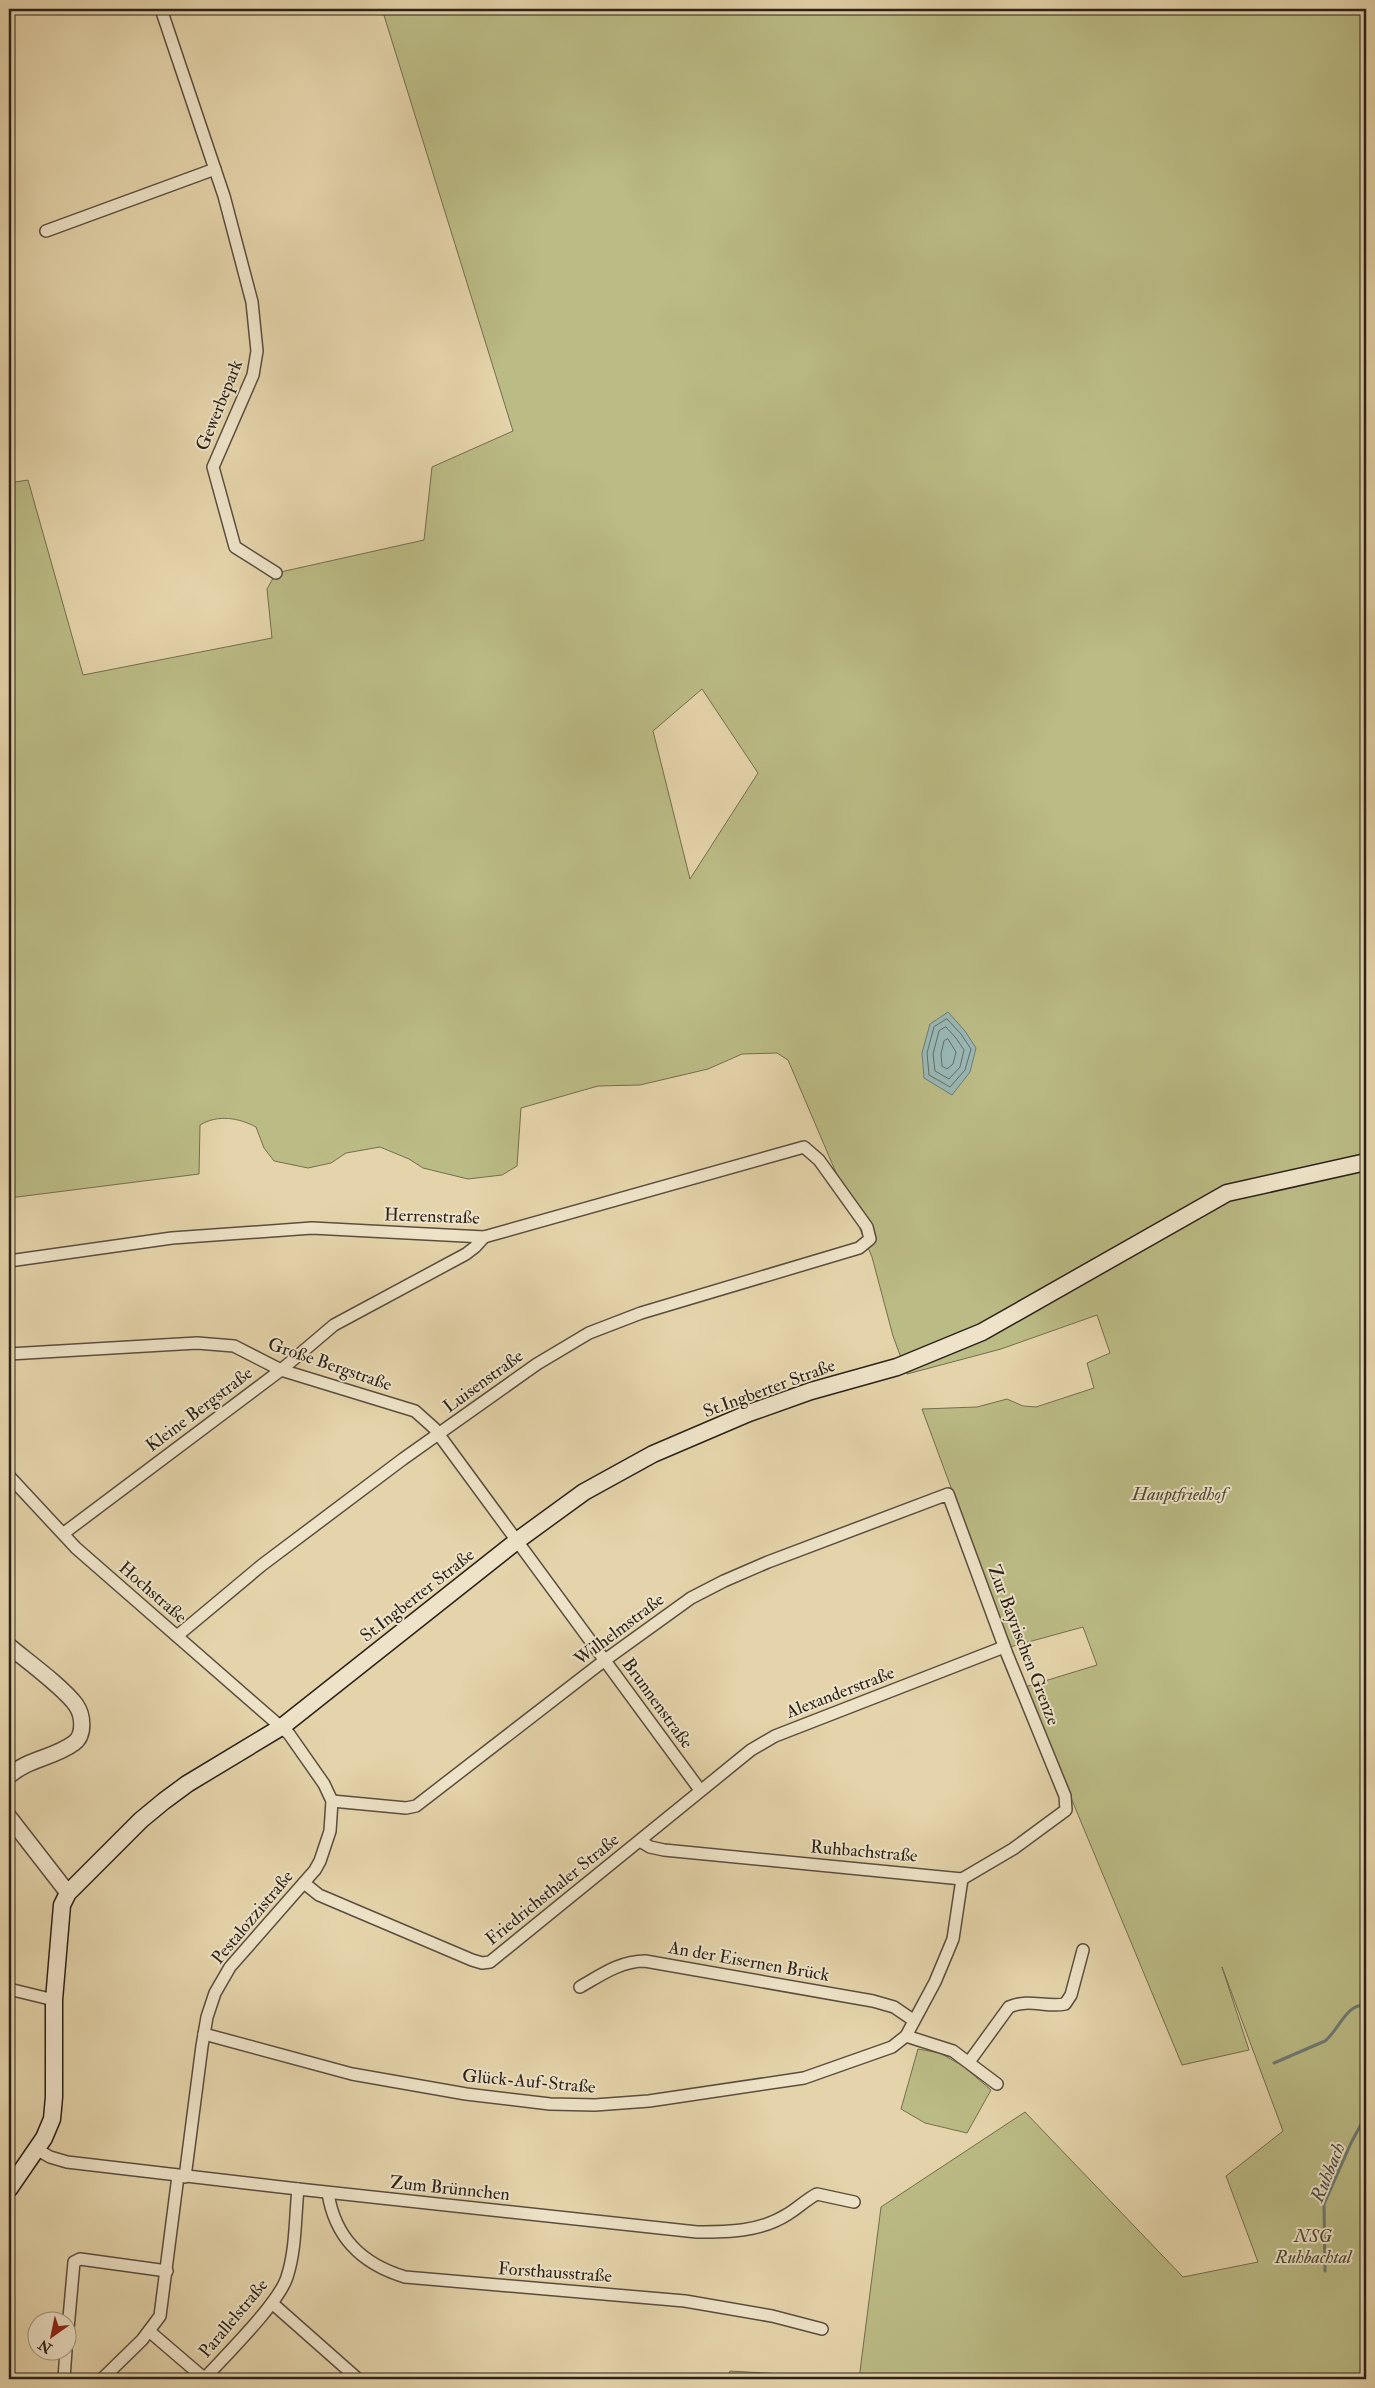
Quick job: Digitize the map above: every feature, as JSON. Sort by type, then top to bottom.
[{"type":"main road","name":"St.Ingberter Straße","points":[[9,2189],[50,2126],[54,2108],[54,2000],[59,1918],[62,1905],[68,1893],[141,1820],[164,1801],[187,1784],[283,1726],[518,1540],[584,1492],[653,1454],[779,1402],[897,1367],[982,1332],[1227,1193],[1366,1162]]},
{"type":"street","name":"Gewerbepark","points":[[162,9],[216,169],[252,302],[257,351],[253,375],[212,467],[236,547],[276,573]]},
{"type":"street","points":[[46,231],[216,169]]},
{"type":"street","name":"Herrenstraße","points":[[9,1261],[172,1238],[312,1228],[484,1237],[804,1147],[818,1160],[867,1227],[870,1239],[858,1248]]},
{"type":"street","name":"Kleine Bergstraße","points":[[64,1533],[281,1370],[334,1325],[466,1254],[484,1237]]},
{"type":"street","name":"Luisenstraße","points":[[176,1636],[262,1565],[402,1459],[537,1364],[589,1333],[641,1314],[858,1248]]},
{"type":"street","name":"Große Bergstraße","points":[[9,1354],[197,1343],[234,1346],[281,1370],[415,1411],[425,1418],[440,1434],[518,1540]]},
{"type":"street","name":"Hochstraße","points":[[9,1476],[76,1548],[230,1683],[283,1726]]},
{"type":"street","name":"Zur Bayrischen Grenze","points":[[948,1494],[1004,1647],[1064,1796],[1066,1810],[1014,1848],[962,1880]]},
{"type":"street","name":"Wilhelmstraße","points":[[332,1801],[406,1808],[416,1806],[605,1660],[691,1598],[724,1581],[948,1494]]},
{"type":"street","name":"Brunnenstraße","points":[[518,1540],[700,1790]]},
{"type":"street","points":[[9,1646],[76,1705],[82,1720],[82,1734],[76,1743],[18,1768],[9,1776]]},
{"type":"street","name":"Alexanderstraße","points":[[700,1790],[751,1750],[776,1736],[1004,1647]]},
{"type":"street","points":[[283,1726],[324,1784],[332,1801]]},
{"type":"street","name":"Friedrichsthaler Straße","points":[[304,1883],[319,1895],[482,1964],[500,1956],[700,1790]]},
{"type":"street","name":"Pestalozzistraße","points":[[102,2379],[150,2331],[162,2311],[209,2009],[223,1978],[304,1883],[317,1865],[324,1851],[331,1823],[332,1801]]},
{"type":"street","points":[[9,1817],[68,1893]]},
{"type":"street","name":"Ruhbachstraße","points":[[640,1840],[650,1847],[664,1850],[962,1880]]},
{"type":"street","points":[[962,1880],[953,1939],[935,1982],[906,2036],[914,2040],[938,2044],[969,2062],[997,2084]]},
{"type":"street","points":[[969,2062],[1009,2007],[1026,2002],[1055,2006],[1066,2004],[1071,1995],[1083,1950]]},
{"type":"street","name":"An der Eisernen Brück","points":[[580,1987],[620,1965],[633,1961],[645,1961],[873,2001],[894,2007],[913,2020]]},
{"type":"street","points":[[9,1989],[54,2000]]},
{"type":"street","name":"Glück-Auf-Straße","points":[[204,2034],[333,2070],[406,2084],[533,2102],[596,2105],[649,2101],[804,2078],[892,2046],[906,2036]]},
{"type":"street","name":"Zum Brünnchen","points":[[36,2149],[50,2157],[67,2162],[697,2232],[734,2232],[767,2224],[788,2214],[818,2194],[854,2202]]},
{"type":"street","name":"Parallelstraße","points":[[205,2379],[272,2302],[288,2276],[298,2189]]},
{"type":"street","name":"Forsthausstraße","points":[[328,2192],[334,2218],[347,2241],[373,2264],[405,2277],[685,2301],[772,2316],[822,2329]]},
{"type":"street","points":[[70,2310],[74,2262],[80,2259],[167,2271]]},
{"type":"street","points":[[272,2302],[358,2379]]},
{"type":"street","points":[[150,2331],[205,2379]]},
{"type":"street","points":[[64,2379],[65,2360]]},
{"type":"green space","points":[[382,9],[1366,9],[1366,2379],[859,2379],[881,2207],[1025,2112],[1183,2277],[1258,2262],[1226,2176],[1283,2131],[1222,1967],[1249,2050],[1182,2065],[1025,1687],[1097,1665],[1083,1627],[1010,1647],[922,1409],[977,1407],[1007,1399],[1023,1406],[1036,1407],[1094,1388],[1087,1363],[1110,1353],[1097,1315],[1001,1349],[907,1374],[893,1336],[872,1257],[788,1060],[777,1053],[742,1054],[708,1069],[640,1085],[598,1086],[521,1108],[517,1166],[502,1175],[468,1179],[423,1168],[409,1159],[380,1147],[346,1153],[331,1163],[308,1168],[274,1161],[264,1148],[256,1127],[243,1121],[221,1118],[200,1125],[199,1174],[9,1198],[9,483],[28,480],[83,675],[272,638],[267,589],[276,573],[424,540],[432,467],[513,431]],"holes":[[[702,689],[758,773],[690,879],[653,731]]]},
{"type":"green space","points":[[918,2049],[940,2053],[963,2066],[991,2090],[967,2133],[925,2123],[901,2109]]},
{"type":"green space","points":[[730,2371],[834,2377],[834,2379],[726,2379]]},
{"type":"water","points":[[948,1012],[965,1031],[976,1048],[970,1072],[952,1095],[924,1078],[922,1053],[930,1024]]},
{"type":"waterway","points":[[1274,2063],[1325,2041],[1349,2012],[1354,2008],[1366,2006]]},
{"type":"waterway","name":"Ruhbach","points":[[1325,2271],[1324,2204],[1351,2143],[1366,2115]]},
{"type":"park label","name":"Hauptfriedhof","points":[[1179,1494]]},
{"type":"park label","name":"NSG Ruhbachtal","points":[[1313,2246]]}]
